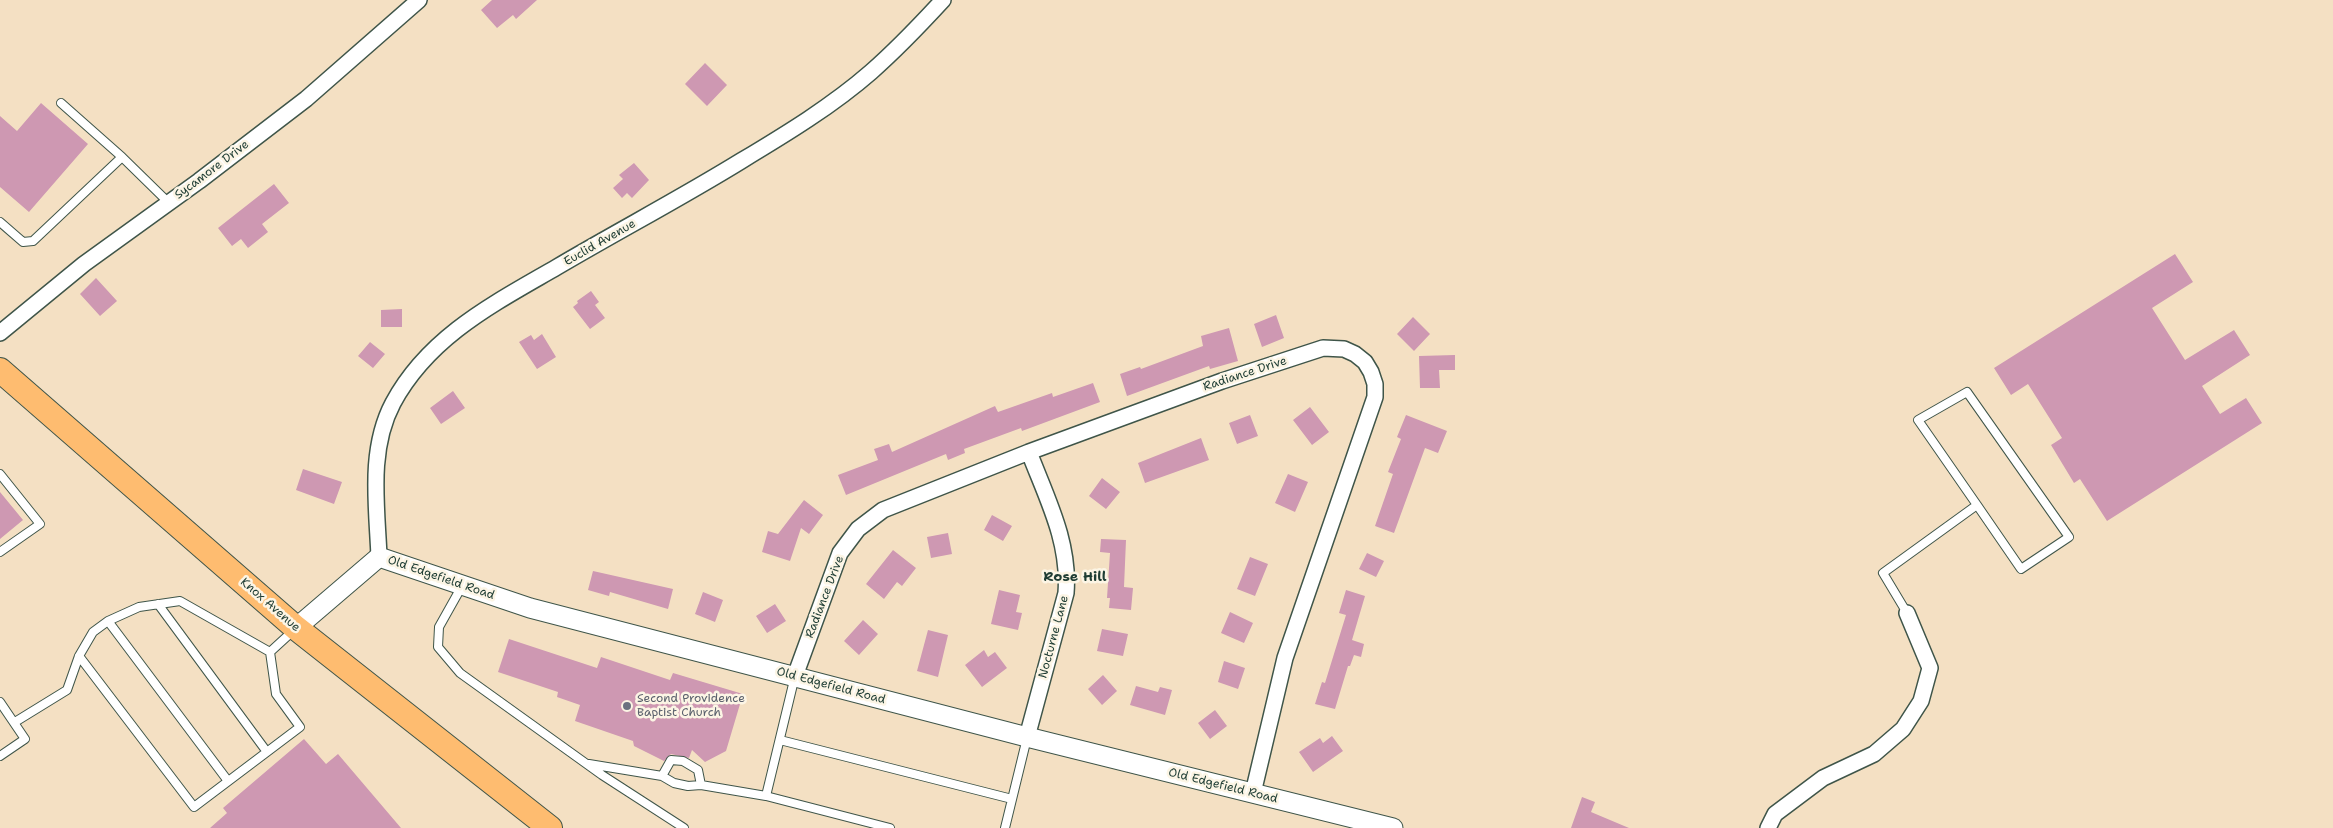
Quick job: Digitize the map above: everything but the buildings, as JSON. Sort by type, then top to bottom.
[{"type":"main road","name":"Knox Avenue","points":[[0,370],[296,628],[550,828]]},
{"type":"street","name":"Sycamore Drive","points":[[0,333],[84,264],[306,99],[419,0]]},
{"type":"street","name":"Euclid Avenue","points":[[379,557],[376,484],[380,443],[392,404],[414,368],[429,353],[471,317],[740,162],[804,122],[870,73],[943,0]]},
{"type":"street","name":"Radiance Drive","points":[[795,676],[840,554],[858,529],[883,510],[1029,452],[1222,381],[1323,348],[1344,349],[1355,354],[1372,372],[1375,384],[1375,397],[1286,658],[1253,793]]},
{"type":"street","name":"Nocturne Lane","points":[[1027,737],[1066,593],[1067,575],[1062,540],[1029,452]]},
{"type":"street","name":"Old Edgefield Road","points":[[296,628],[379,557],[530,608],[1027,737],[1392,828]]},
{"type":"street","points":[[1768,828],[1775,814],[1823,778],[1874,754],[1903,729],[1921,700],[1930,668],[1907,613]]},
{"type":"lane","points":[[61,104],[122,157],[169,202]]},
{"type":"lane","points":[[0,222],[23,242],[33,241],[122,157]]},
{"type":"lane","points":[[1967,392],[2069,537],[2021,569],[1977,505],[1918,420],[1967,392]]},
{"type":"lane","points":[[0,474],[40,524],[0,552]]},
{"type":"lane","points":[[1907,613],[1883,573],[1977,505]]},
{"type":"lane","points":[[462,585],[439,627],[438,647],[460,673],[587,764],[684,828]]},
{"type":"lane","points":[[15,722],[67,690],[79,656],[93,632],[108,621],[138,607],[180,601],[270,652]]},
{"type":"lane","points":[[158,604],[267,752]]},
{"type":"lane","points":[[108,621],[228,781]]},
{"type":"lane","points":[[270,652],[296,628]]},
{"type":"lane","points":[[79,656],[194,807],[300,727],[276,694],[270,652]]},
{"type":"lane","points":[[766,796],[795,676]]},
{"type":"lane","points":[[0,702],[15,722],[24,739],[0,756]]},
{"type":"lane","points":[[1005,828],[1027,737]]},
{"type":"lane","points":[[780,740],[1012,799]]},
{"type":"lane","points":[[662,776],[671,760],[683,761],[698,770],[701,785]]},
{"type":"lane","points":[[587,764],[662,776],[674,783],[688,786],[701,785],[766,796],[890,828]]},
{"type":"place","name":"Second Providence Baptist Church","points":[[627,706]]},
{"type":"district","name":"Rose Hill","points":[[1075,577]]}]
